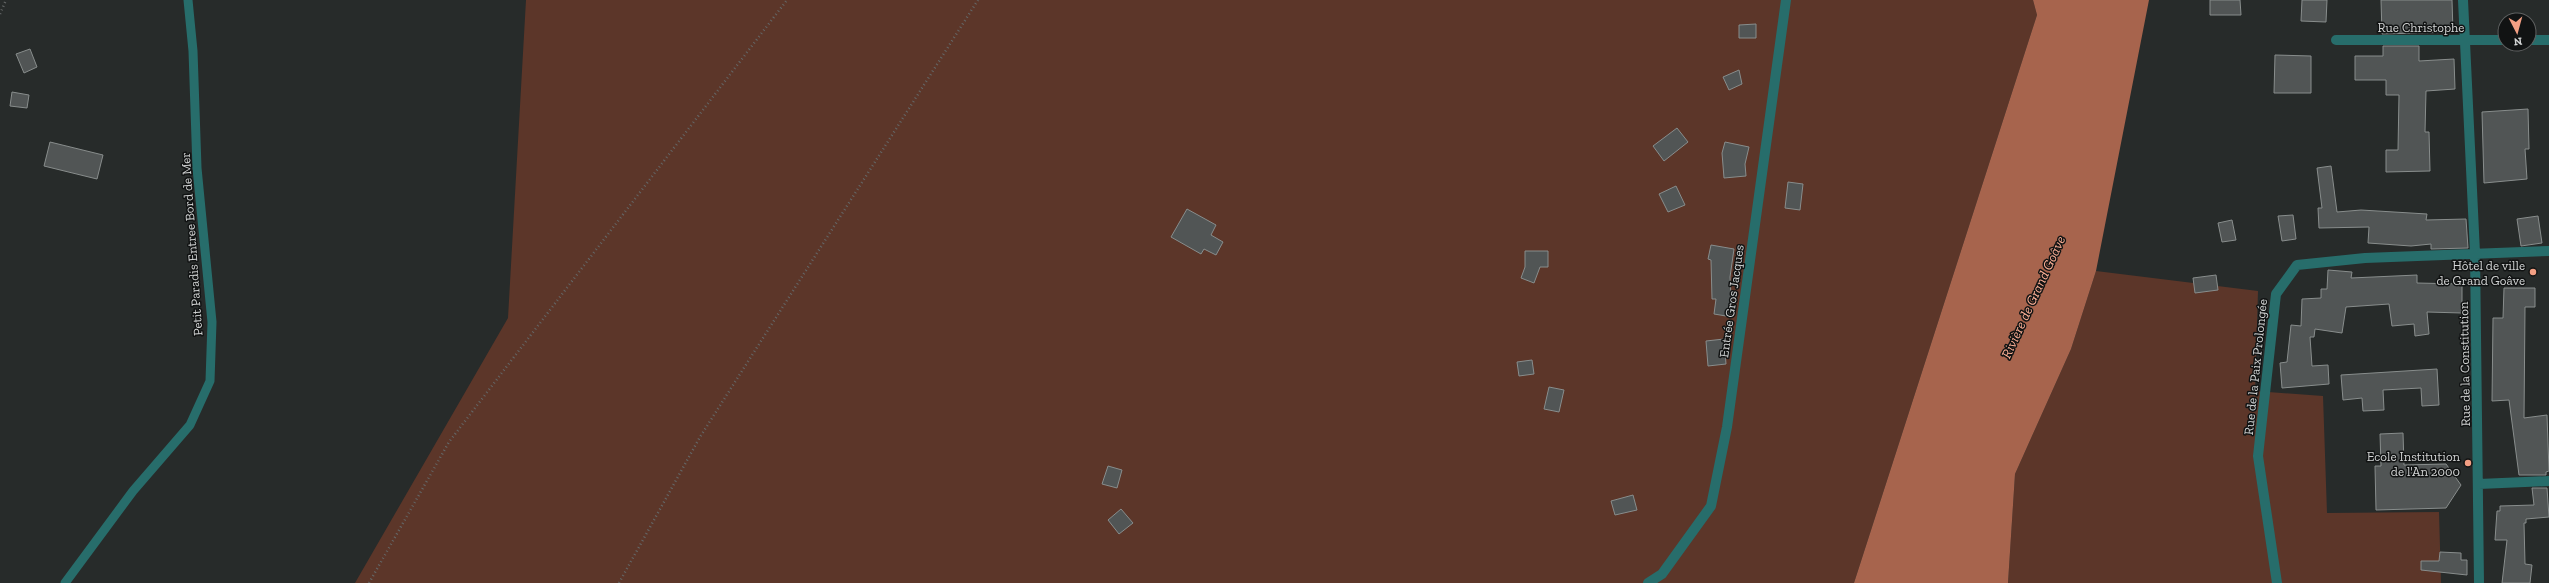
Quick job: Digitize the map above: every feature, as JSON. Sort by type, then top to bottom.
[{"type":"street","name":"Entrée Gros Jacques","points":[[1648,583],[1662,574],[1711,506],[1727,427],[1786,0]]},
{"type":"street","name":"Rue de la Constitution","points":[[2463,0],[2475,253],[2479,583]]},
{"type":"street","name":"Rue Christophe","points":[[2336,40],[2497,40]]},
{"type":"street","points":[[2537,40],[2549,40]]},
{"type":"street","name":"Rue de la Paix Prolongée","points":[[2277,583],[2258,456],[2276,294],[2297,266],[2365,258],[2549,251]]},
{"type":"street","points":[[2479,484],[2549,481]]},
{"type":"lane","name":"Petit Paradis Entree Bord de Mer","points":[[65,583],[133,491],[190,425],[210,381],[212,322],[197,168],[193,51],[188,0]]},
{"type":"path","points":[[0,14],[6,0]]},
{"type":"path","points":[[369,583],[449,442],[787,0]]},
{"type":"path","points":[[619,583],[700,437],[978,0]]},
{"type":"shaded area","points":[[526,0],[2033,0],[2037,15],[1854,583],[355,583],[508,318]]},
{"type":"shaded area","points":[[2096,271],[2258,291],[2255,391],[2323,396],[2327,513],[2439,512],[2441,583],[2008,583],[2015,474],[2071,349]]},
{"type":"water","name":"Rivière de Grand Goâve","points":[[2033,0],[2149,0],[2096,271],[2071,349],[2015,474],[2008,583],[1854,583],[2037,15]]},
{"type":"building","points":[[2210,0],[2240,0],[2241,15],[2210,15]]},
{"type":"building","points":[[2302,0],[2327,0],[2326,22],[2301,21]]},
{"type":"building","points":[[2381,0],[2452,0],[2453,32],[2382,34]]},
{"type":"building","points":[[1756,24],[1756,38],[1739,38],[1739,25]]},
{"type":"building","points":[[2383,46],[2419,46],[2419,61],[2454,59],[2455,89],[2426,91],[2425,132],[2429,132],[2430,171],[2386,172],[2386,150],[2398,150],[2399,95],[2386,95],[2386,80],[2355,80],[2355,56],[2383,56]]},
{"type":"building","points":[[30,49],[37,67],[24,73],[16,54]]},
{"type":"building","points":[[2275,55],[2311,56],[2311,93],[2274,93]]},
{"type":"building","points":[[1739,70],[1742,84],[1729,90],[1723,77]]},
{"type":"building","points":[[12,92],[29,95],[27,108],[10,106]]},
{"type":"building","points":[[2528,109],[2529,149],[2525,149],[2527,179],[2484,183],[2482,112]]},
{"type":"building","points":[[1677,128],[1688,142],[1664,161],[1653,146]]},
{"type":"building","points":[[50,142],[103,155],[97,179],[44,166]]},
{"type":"building","points":[[1725,142],[1749,147],[1745,164],[1746,176],[1724,178],[1722,153]]},
{"type":"building","points":[[2331,166],[2337,212],[2361,210],[2427,214],[2426,220],[2466,219],[2468,248],[2431,249],[2431,244],[2411,246],[2368,243],[2369,227],[2319,228],[2318,208],[2322,208],[2317,168]]},
{"type":"building","points":[[1788,182],[1803,184],[1800,210],[1785,208]]},
{"type":"building","points":[[1676,186],[1685,205],[1668,212],[1659,194]]},
{"type":"building","points":[[1187,209],[1216,225],[1211,235],[1223,242],[1216,255],[1204,249],[1201,254],[1171,237]]},
{"type":"building","points":[[2293,215],[2296,239],[2282,241],[2278,216]]},
{"type":"building","points":[[2538,216],[2542,243],[2521,246],[2517,219]]},
{"type":"building","points":[[2232,220],[2236,240],[2222,242],[2218,223]]},
{"type":"building","points":[[1711,245],[1734,249],[1730,277],[1732,317],[1714,314],[1716,299],[1712,299],[1711,260],[1708,259]]},
{"type":"building","points":[[1525,251],[1548,251],[1548,267],[1540,267],[1534,283],[1521,278],[1525,267]]},
{"type":"building","points":[[2328,270],[2352,272],[2351,278],[2417,275],[2417,283],[2462,284],[2462,313],[2427,312],[2429,334],[2415,336],[2414,324],[2392,326],[2389,304],[2346,307],[2342,333],[2315,329],[2314,337],[2310,337],[2312,366],[2328,365],[2329,384],[2282,388],[2280,363],[2287,362],[2291,325],[2301,326],[2302,299],[2321,298],[2321,289],[2327,289]]},
{"type":"building","points":[[2216,275],[2218,290],[2195,293],[2193,278]]},
{"type":"building","points":[[2504,288],[2535,288],[2535,307],[2525,307],[2524,418],[2547,415],[2549,471],[2546,472],[2546,475],[2519,475],[2509,400],[2492,401],[2493,318],[2503,318]]},
{"type":"building","points":[[1724,339],[1726,364],[1708,366],[1706,341]]},
{"type":"building","points":[[1532,360],[1534,374],[1519,376],[1517,362]]},
{"type":"building","points":[[2437,369],[2439,405],[2422,406],[2421,388],[2383,390],[2384,410],[2363,411],[2362,398],[2343,400],[2341,375]]},
{"type":"building","points":[[1549,387],[1564,390],[1559,412],[1544,409]]},
{"type":"building","points":[[2403,433],[2404,465],[2446,464],[2461,485],[2446,508],[2376,510],[2375,466],[2381,466],[2380,434]]},
{"type":"building","points":[[1108,466],[1122,470],[1117,488],[1102,484]]},
{"type":"building","points":[[2532,488],[2547,488],[2549,517],[2526,519],[2526,523],[2524,523],[2525,564],[2532,565],[2530,583],[2502,583],[2507,540],[2495,540],[2497,511],[2500,511],[2500,506],[2534,505]]},
{"type":"building","points":[[1633,495],[1637,510],[1615,515],[1611,501]]},
{"type":"building","points":[[1121,509],[1133,523],[1119,534],[1108,520]]},
{"type":"building","points":[[2440,552],[2461,553],[2461,560],[2467,560],[2467,575],[2421,570],[2421,561],[2439,561]]},
{"type":"place","name":"Hôtel de ville de Grand Goâve","points":[[2533,272]]},
{"type":"place","name":"Ecole Institution de l'An 2000","points":[[2468,463]]}]
